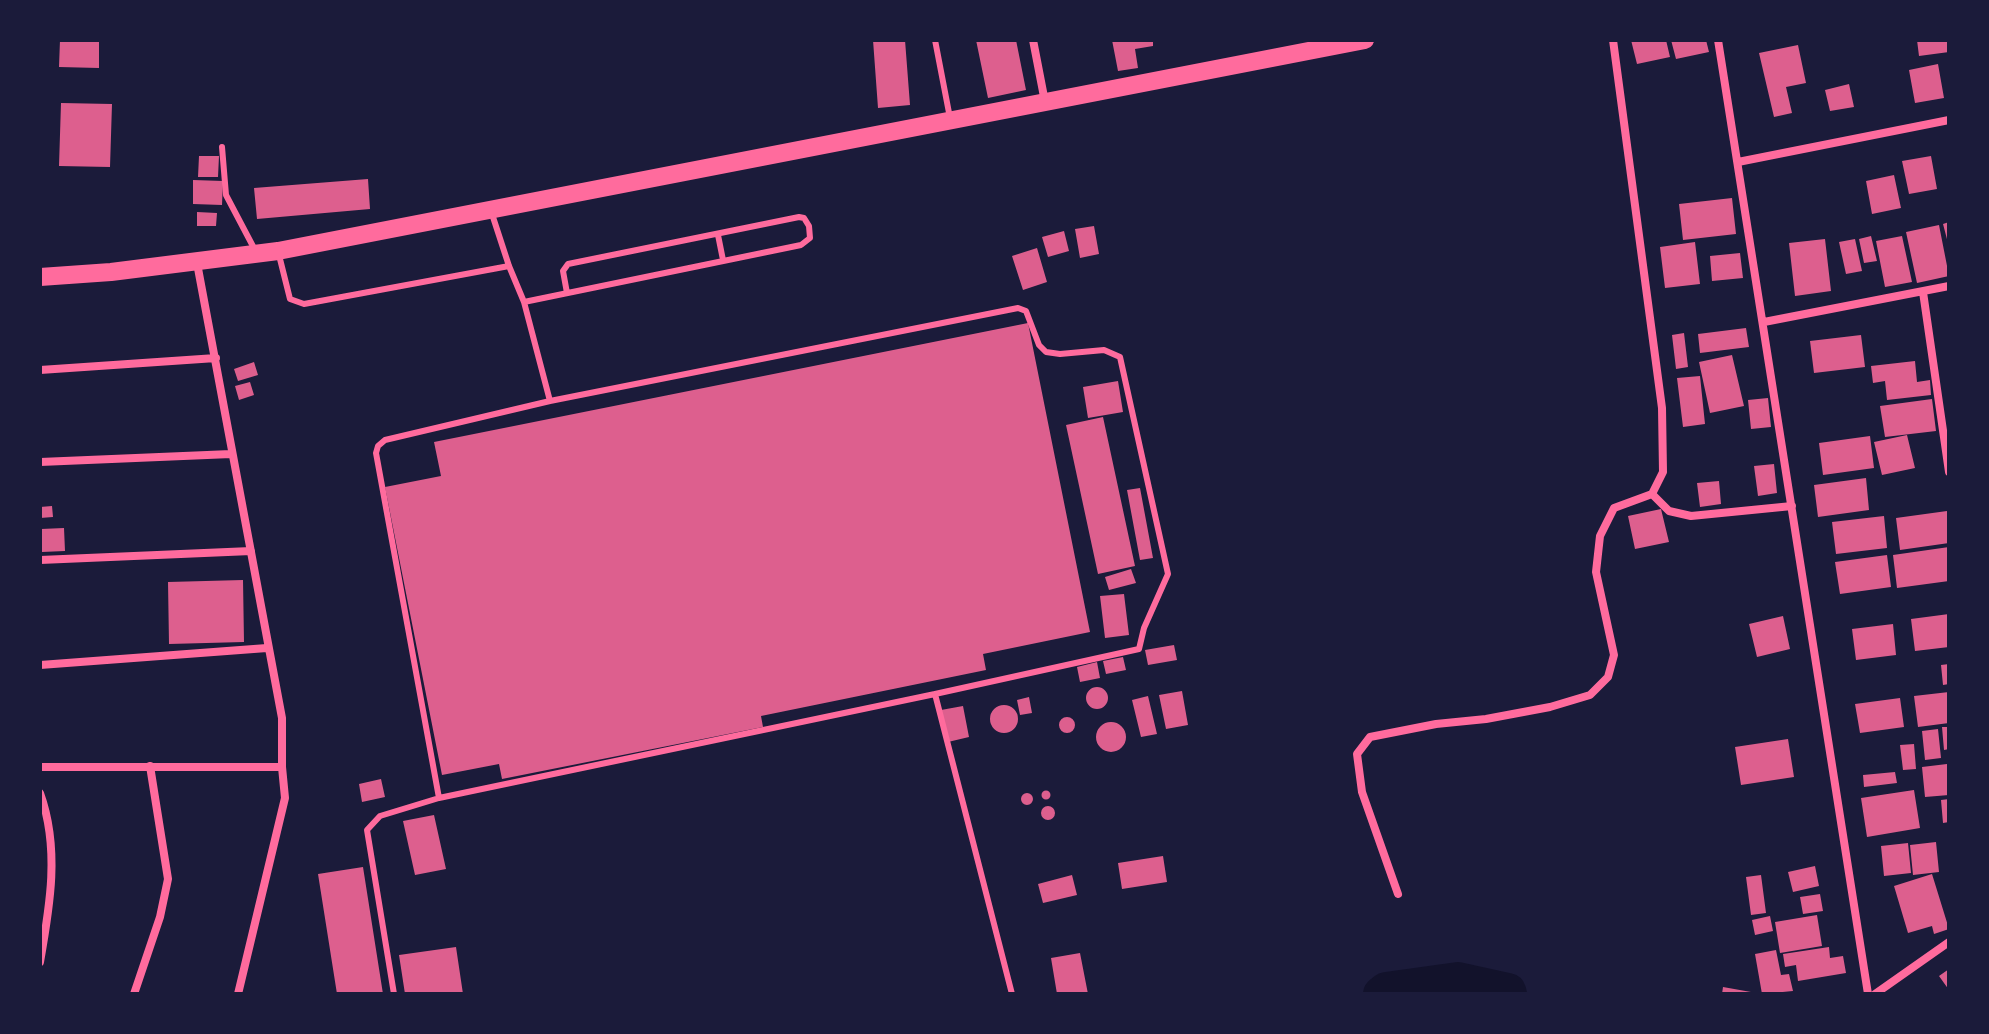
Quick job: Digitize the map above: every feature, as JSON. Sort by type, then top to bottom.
[{"type":"main road","points":[[40,277],[197,263],[278,251],[1365,40]]},
{"type":"street","points":[[1033,40],[1045,103]]},
{"type":"street","points":[[1398,894],[1362,792],[1357,754],[1370,737],[1550,707],[1590,695],[1608,677],[1614,655],[1596,572],[1600,536],[1614,508],[1652,494],[1663,472],[1662,408],[1613,40]]},
{"type":"street","points":[[1718,40],[1868,994]]},
{"type":"street","points":[[1738,162],[1949,120]]},
{"type":"street","points":[[197,263],[282,718],[285,798],[238,994]]},
{"type":"street","points":[[1764,322],[1949,286]]},
{"type":"street","points":[[1923,292],[1949,472]]},
{"type":"street","points":[[40,370],[216,358]]},
{"type":"street","points":[[40,462],[231,454]]},
{"type":"street","points":[[1652,494],[1669,511],[1691,516],[1792,506]]},
{"type":"street","points":[[40,560],[251,551]]},
{"type":"street","points":[[40,665],[267,648]]},
{"type":"street","points":[[134,994],[160,917],[168,879],[150,766]]},
{"type":"street","points":[[40,767],[282,767]]},
{"type":"street","points":[[40,793],[50,820],[51,900],[40,962]]},
{"type":"street","points":[[1875,994],[1949,942]]},
{"type":"lane","points":[[935,40],[951,121]]},
{"type":"lane","points":[[222,147],[226,195],[257,254]]},
{"type":"lane","points":[[491,212],[524,302],[550,401]]},
{"type":"lane","points":[[524,302],[801,245],[810,238],[809,226],[804,218],[799,217],[568,264],[563,271],[567,293]]},
{"type":"lane","points":[[718,235],[723,260]]},
{"type":"lane","points":[[278,251],[290,299],[304,304],[509,266]]},
{"type":"lane","points":[[394,994],[367,830],[380,816],[439,798],[1139,649],[1144,628],[1168,574],[1120,357],[1104,350],[1060,354],[1046,352],[1039,345],[1026,311],[1018,308],[550,401],[385,440],[376,453],[439,798]]},
{"type":"lane","points":[[935,694],[1012,994]]},
{"type":"building","points":[[60,40],[99,40],[99,68],[59,67]]},
{"type":"building","points":[[873,40],[905,40],[910,105],[878,108]]},
{"type":"building","points":[[976,40],[1016,40],[1026,90],[988,98]]},
{"type":"building","points":[[1112,40],[1153,40],[1153,46],[1135,49],[1138,68],[1118,71]]},
{"type":"building","points":[[1631,40],[1666,40],[1670,57],[1637,64]]},
{"type":"building","points":[[1671,40],[1706,40],[1709,52],[1676,59]]},
{"type":"building","points":[[1917,40],[1949,40],[1949,52],[1919,56]]},
{"type":"building","points":[[1798,45],[1806,83],[1786,87],[1792,113],[1774,117],[1759,53]]},
{"type":"building","points":[[1938,64],[1944,98],[1915,103],[1909,70]]},
{"type":"building","points":[[1849,84],[1854,107],[1830,111],[1825,90]]},
{"type":"building","points":[[61,103],[112,104],[110,167],[59,166]]},
{"type":"building","points":[[199,156],[219,156],[218,177],[198,177]]},
{"type":"building","points":[[1931,156],[1937,189],[1909,194],[1902,161]]},
{"type":"building","points":[[1894,175],[1901,208],[1872,214],[1866,181]]},
{"type":"building","points":[[368,179],[370,209],[257,219],[254,188]]},
{"type":"building","points":[[193,180],[223,181],[222,205],[193,204]]},
{"type":"building","points":[[1732,198],[1736,234],[1683,240],[1679,204]]},
{"type":"building","points":[[197,212],[217,213],[216,226],[197,226]]},
{"type":"building","points":[[1949,222],[1949,242],[1948,243],[1943,224]]},
{"type":"building","points":[[1939,225],[1949,276],[1917,283],[1906,232]]},
{"type":"building","points":[[1094,226],[1099,254],[1080,258],[1075,229]]},
{"type":"building","points":[[1064,231],[1069,251],[1048,257],[1042,237]]},
{"type":"building","points":[[1871,236],[1877,261],[1864,263],[1859,239]]},
{"type":"building","points":[[1902,236],[1912,282],[1885,287],[1876,241]]},
{"type":"building","points":[[1825,239],[1831,291],[1795,296],[1789,243]]},
{"type":"building","points":[[1855,239],[1862,271],[1846,274],[1839,242]]},
{"type":"building","points":[[1695,242],[1700,284],[1665,288],[1660,247]]},
{"type":"building","points":[[1037,248],[1047,282],[1023,290],[1012,256]]},
{"type":"building","points":[[1740,253],[1743,278],[1712,281],[1710,256]]},
{"type":"building","points":[[1028,323],[1090,632],[983,654],[986,670],[761,716],[763,727],[502,779],[499,764],[442,775],[385,487],[441,476],[434,442]]},
{"type":"building","points":[[1746,328],[1749,347],[1700,353],[1698,334]]},
{"type":"building","points":[[1684,333],[1688,367],[1676,369],[1672,335]]},
{"type":"building","points":[[1861,335],[1865,367],[1814,373],[1810,341]]},
{"type":"building","points":[[1732,355],[1744,406],[1710,413],[1699,362]]},
{"type":"building","points":[[1915,361],[1917,382],[1930,380],[1931,395],[1887,400],[1885,381],[1873,383],[1871,366]]},
{"type":"building","points":[[254,362],[258,375],[238,381],[234,369]]},
{"type":"building","points":[[1700,376],[1705,424],[1683,427],[1677,378]]},
{"type":"building","points":[[1118,381],[1123,412],[1088,418],[1083,387]]},
{"type":"building","points":[[250,382],[254,395],[239,400],[235,386]]},
{"type":"building","points":[[1768,398],[1771,427],[1751,429],[1748,400]]},
{"type":"building","points":[[1932,399],[1936,431],[1885,437],[1880,406]]},
{"type":"building","points":[[1103,417],[1135,566],[1098,574],[1066,425]]},
{"type":"building","points":[[1907,435],[1915,468],[1882,475],[1874,442]]},
{"type":"building","points":[[1870,436],[1874,468],[1823,475],[1819,443]]},
{"type":"building","points":[[1774,464],[1777,493],[1758,496],[1754,466]]},
{"type":"building","points":[[1866,478],[1869,510],[1818,517],[1814,485]]},
{"type":"building","points":[[1719,481],[1721,504],[1700,507],[1697,483]]},
{"type":"building","points":[[1140,488],[1153,558],[1140,560],[1127,490]]},
{"type":"building","points":[[52,506],[53,517],[40,518],[40,507]]},
{"type":"building","points":[[1661,509],[1669,542],[1635,549],[1628,516]]},
{"type":"building","points":[[1947,511],[1949,543],[1900,550],[1896,518]]},
{"type":"building","points":[[1884,516],[1887,548],[1836,554],[1832,522]]},
{"type":"building","points":[[64,528],[65,551],[42,552],[41,529]]},
{"type":"building","points":[[1949,547],[1949,581],[1897,588],[1893,555]]},
{"type":"building","points":[[1887,555],[1891,587],[1840,594],[1835,562]]},
{"type":"building","points":[[1131,569],[1136,583],[1109,590],[1105,577]]},
{"type":"building","points":[[243,580],[244,642],[169,644],[168,582]]},
{"type":"building","points":[[1124,594],[1129,635],[1105,638],[1100,596]]},
{"type":"building","points":[[1949,614],[1949,647],[1915,651],[1911,619]]},
{"type":"building","points":[[1783,616],[1790,649],[1757,657],[1749,624]]},
{"type":"building","points":[[1893,624],[1896,655],[1856,660],[1852,629]]},
{"type":"building","points":[[1174,645],[1177,660],[1148,665],[1145,650]]},
{"type":"building","points":[[1123,657],[1126,670],[1106,674],[1103,661]]},
{"type":"building","points":[[1097,662],[1100,678],[1080,682],[1077,667]]},
{"type":"building","points":[[1949,664],[1949,684],[1943,685],[1941,665]]},
{"type":"building","points":[[1097,687],[1105,690],[1108,698],[1105,706],[1097,709],[1089,706],[1086,698],[1089,690]]},
{"type":"building","points":[[1182,691],[1188,725],[1166,729],[1159,695]]},
{"type":"building","points":[[1949,692],[1949,723],[1918,727],[1914,696]]},
{"type":"building","points":[[1148,696],[1157,734],[1141,737],[1132,700]]},
{"type":"building","points":[[1029,697],[1032,713],[1020,715],[1017,700]]},
{"type":"building","points":[[1900,698],[1904,727],[1860,733],[1855,704]]},
{"type":"building","points":[[1004,705],[1014,709],[1018,719],[1014,729],[1004,733],[994,729],[990,719],[994,709]]},
{"type":"building","points":[[963,706],[969,737],[948,742],[941,710]]},
{"type":"building","points":[[1067,717],[1075,725],[1067,733],[1059,725]]},
{"type":"building","points":[[1111,722],[1117,723],[1125,731],[1125,743],[1117,751],[1111,752],[1105,751],[1097,743],[1096,737],[1097,731],[1105,723]]},
{"type":"building","points":[[1942,727],[1949,727],[1949,749],[1944,750]]},
{"type":"building","points":[[1938,729],[1941,758],[1925,760],[1922,731]]},
{"type":"building","points":[[1788,739],[1794,777],[1741,785],[1735,747]]},
{"type":"building","points":[[1914,744],[1916,769],[1903,770],[1900,745]]},
{"type":"building","points":[[1947,764],[1949,795],[1925,797],[1922,767]]},
{"type":"building","points":[[1895,772],[1897,783],[1864,787],[1863,775]]},
{"type":"building","points":[[381,779],[385,797],[362,802],[359,784]]},
{"type":"building","points":[[1914,790],[1920,828],[1867,837],[1861,798]]},
{"type":"building","points":[[1046,791],[1050,795],[1046,799],[1042,795]]},
{"type":"building","points":[[1027,793],[1033,799],[1027,805],[1021,799]]},
{"type":"building","points":[[1949,799],[1949,822],[1943,823],[1941,800]]},
{"type":"building","points":[[1048,806],[1055,813],[1048,820],[1041,813]]},
{"type":"building","points":[[434,815],[446,869],[415,875],[403,821]]},
{"type":"building","points":[[1936,842],[1939,872],[1913,875],[1910,845]]},
{"type":"building","points":[[1908,843],[1911,873],[1884,876],[1881,846]]},
{"type":"building","points":[[1163,856],[1167,882],[1122,889],[1118,863]]},
{"type":"building","points":[[1815,866],[1819,886],[1793,892],[1788,872]]},
{"type":"building","points":[[363,867],[383,994],[337,994],[318,874]]},
{"type":"building","points":[[1932,874],[1949,929],[1934,934],[1932,926],[1908,933],[1894,886]]},
{"type":"building","points":[[1072,875],[1077,895],[1043,903],[1038,884]]},
{"type":"building","points":[[1761,875],[1766,913],[1751,915],[1746,877]]},
{"type":"building","points":[[1820,894],[1823,911],[1803,914],[1800,897]]},
{"type":"building","points":[[1817,915],[1822,946],[1780,953],[1775,922]]},
{"type":"building","points":[[1770,916],[1773,931],[1755,935],[1752,920]]},
{"type":"building","points":[[456,947],[463,994],[405,994],[399,955]]},
{"type":"building","points":[[1829,947],[1830,958],[1843,956],[1846,973],[1798,981],[1796,965],[1785,967],[1783,954]]},
{"type":"building","points":[[1776,950],[1781,975],[1789,974],[1793,991],[1762,994],[1755,954]]},
{"type":"building","points":[[1080,953],[1088,994],[1057,994],[1051,958]]},
{"type":"building","points":[[1949,969],[1949,990],[1939,976]]},
{"type":"building","points":[[1723,987],[1751,992],[1751,994],[1722,994]]},
{"type":"waterway","points":[[1381,994],[1386,990],[1458,980],[1508,991],[1509,994]]}]
